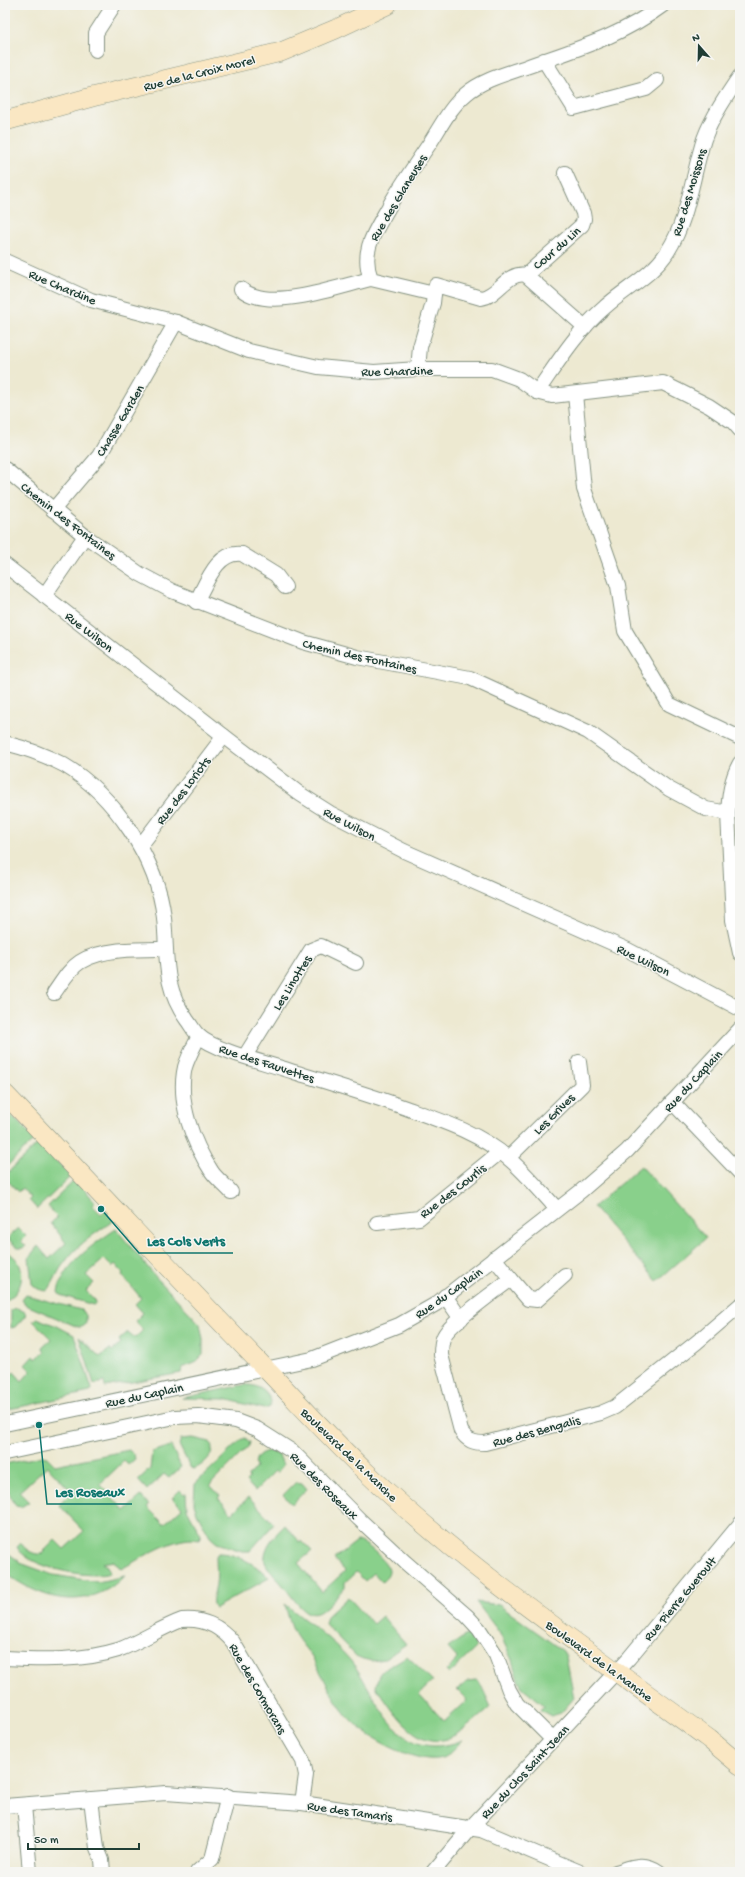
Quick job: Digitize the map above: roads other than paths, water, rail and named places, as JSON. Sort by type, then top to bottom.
[{"type":"main road","name":"Rue de la Croix Morel","points":[[5,121],[92,97],[281,52],[336,29],[387,5]]},
{"type":"main road","name":"Boulevard de la Manche","points":[[5,1094],[265,1368],[366,1472],[444,1542],[508,1594],[709,1739],[740,1765]]},
{"type":"street","points":[[96,50],[96,33],[114,5]]},
{"type":"street","name":"Rue des Glaneuses","points":[[371,279],[367,264],[366,252],[370,241],[397,193],[457,102],[474,88],[488,80],[622,31],[645,18],[663,5]]},
{"type":"street","points":[[544,60],[574,108],[646,89],[657,80]]},
{"type":"street","name":"Rue des Moissons","points":[[537,392],[567,348],[585,327],[605,306],[653,269],[668,250],[684,215],[704,138],[728,93],[740,76]]},
{"type":"street","name":"Cour du Lin","points":[[526,275],[582,225],[584,219],[583,213],[565,173]]},
{"type":"street","name":"Rue Chardine","points":[[5,261],[91,300],[176,322],[249,351],[302,364],[374,372],[418,369],[492,369],[519,379],[537,392],[552,396],[663,384],[709,406],[733,422],[740,430]]},
{"type":"street","points":[[418,369],[420,347],[433,303],[436,285],[481,298],[487,297],[514,276],[519,274],[526,275],[585,327]]},
{"type":"street","points":[[241,289],[255,296],[269,299],[285,299],[371,279],[434,294]]},
{"type":"street","name":"Chasse Garden","points":[[53,510],[98,456],[176,322]]},
{"type":"street","points":[[575,394],[584,489],[618,586],[625,631],[669,704],[740,738]]},
{"type":"street","name":"Chemin des Fontaines","points":[[5,469],[85,536],[140,574],[196,602],[310,644],[357,657],[470,678],[513,696],[588,732],[669,789],[706,809],[728,813]]},
{"type":"street","points":[[44,596],[85,536]]},
{"type":"street","points":[[196,602],[220,560],[236,553],[242,554],[276,575],[285,587]]},
{"type":"street","name":"Rue Wilson","points":[[5,565],[300,794],[330,813],[404,851],[628,950],[740,1009]]},
{"type":"street","name":"Rue des Loriots","points":[[141,845],[224,736]]},
{"type":"street","name":"Rue des Fauvettes","points":[[5,743],[41,754],[64,766],[90,785],[130,828],[141,845],[157,885],[164,918],[165,949],[169,981],[175,1000],[199,1036],[225,1050],[368,1095],[454,1125],[504,1155],[557,1209]]},
{"type":"street","points":[[740,763],[735,772],[729,797],[728,813],[733,920],[740,953]]},
{"type":"street","name":"Les Linottes","points":[[245,1056],[311,950],[321,946],[356,963]]},
{"type":"street","points":[[54,993],[73,967],[93,956],[133,949],[165,949]]},
{"type":"street","name":"Rue du Caplain","points":[[5,1424],[312,1359],[399,1325],[445,1296],[581,1191],[627,1151],[740,1029]]},
{"type":"street","points":[[199,1036],[185,1067],[184,1088],[190,1128],[199,1149],[213,1173],[231,1192]]},
{"type":"street","name":"Les Grives","points":[[504,1155],[582,1085],[579,1062]]},
{"type":"street","points":[[672,1102],[740,1174]]},
{"type":"street","name":"Rue des Courlis","points":[[377,1223],[419,1218],[504,1155]]},
{"type":"street","points":[[494,1258],[528,1299],[537,1300],[565,1275]]},
{"type":"street","name":"Rue des Bengalis","points":[[511,1279],[460,1319],[445,1335],[441,1343],[441,1355],[461,1431],[469,1440],[475,1443],[485,1443],[601,1413],[615,1407],[740,1305]]},
{"type":"street","points":[[445,1296],[460,1319]]},
{"type":"street","name":"Rue des Roseaux","points":[[5,1453],[175,1417],[198,1416],[218,1418],[236,1421],[257,1429],[293,1452],[370,1530],[467,1616],[479,1629],[496,1655],[509,1690],[517,1704],[553,1740]]},
{"type":"street","name":"Rue Pierre Gueroult","points":[[616,1671],[629,1658],[740,1524]]},
{"type":"street","name":"Rue des Cormorans","points":[[5,1658],[72,1658],[111,1651],[148,1637],[182,1620],[193,1619],[218,1628],[233,1642],[302,1761],[306,1775],[302,1803]]},
{"type":"street","name":"Rue du Clos Saint-Jean","points":[[433,1872],[471,1827],[616,1671]]},
{"type":"street","name":"Rue des Tamaris","points":[[5,1806],[166,1793],[228,1796],[302,1803],[471,1827],[580,1872]]},
{"type":"street","points":[[196,1872],[212,1859],[228,1796]]},
{"type":"street","points":[[91,1799],[97,1848],[102,1860],[103,1872]]},
{"type":"street","points":[[24,1805],[30,1872]]},
{"type":"street","points":[[616,1872],[641,1865],[650,1866],[659,1872]]},
{"type":"place","name":"Les Cols Verts","points":[[101,1209]]},
{"type":"place","name":"Les Roseaux","points":[[39,1425]]}]
